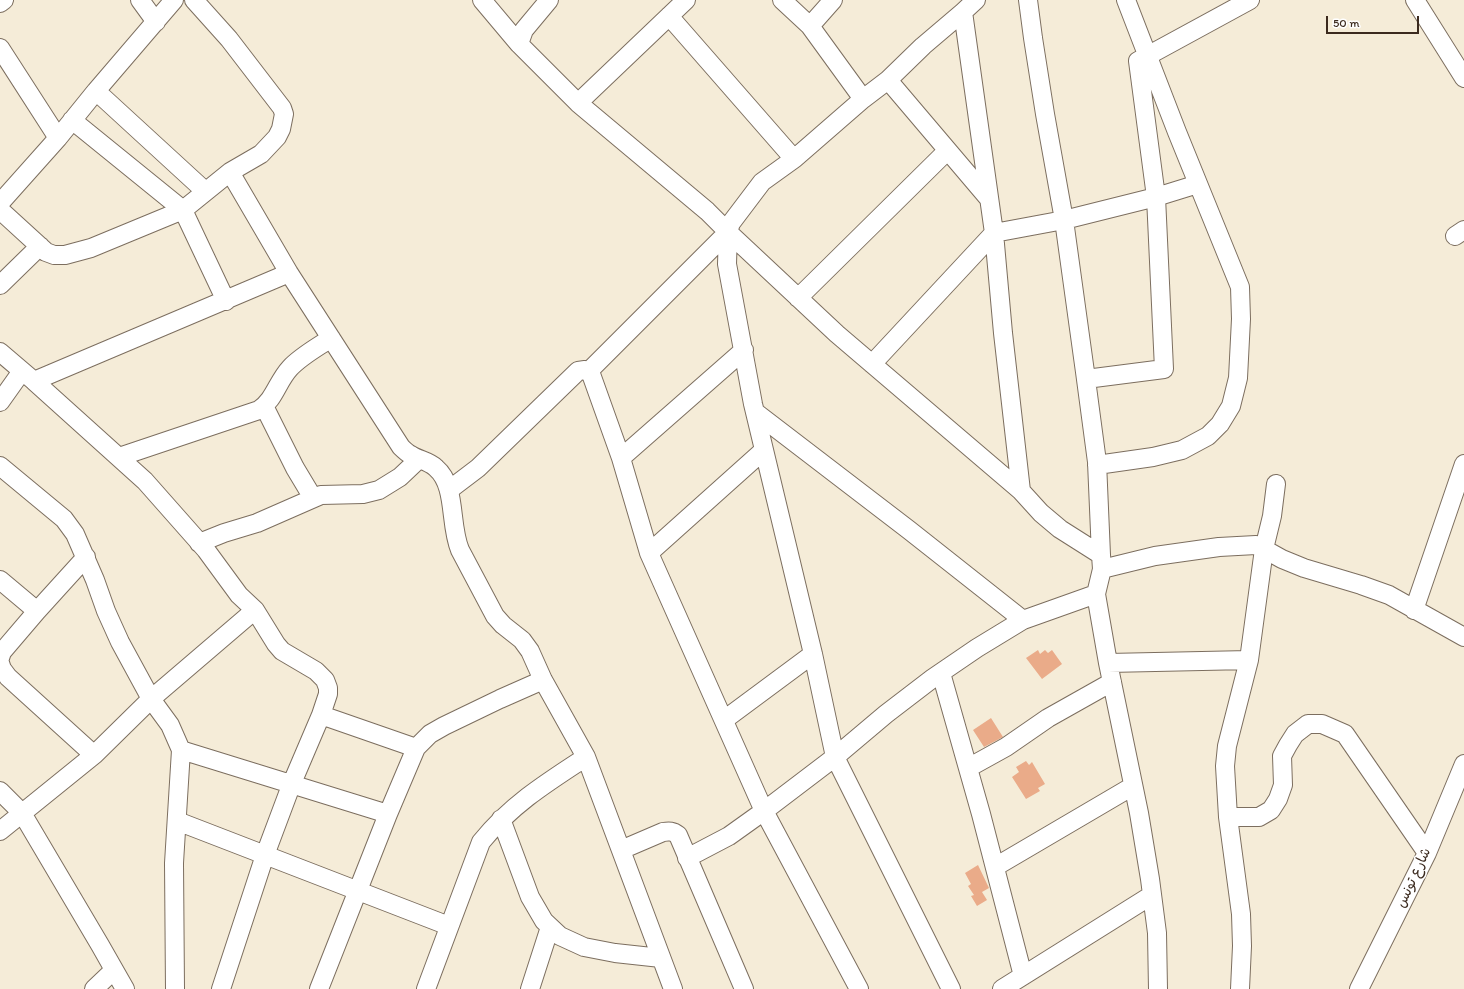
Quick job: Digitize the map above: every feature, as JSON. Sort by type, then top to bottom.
[{"type":"street","points":[[0,3],[4,0]]},
{"type":"street","points":[[140,0],[156,22]]},
{"type":"street","points":[[0,203],[58,138],[174,0]]},
{"type":"street","points":[[0,210],[46,252],[54,255],[65,255],[91,248],[183,210],[230,172],[261,154],[277,137],[281,129],[284,114],[279,102],[229,39],[194,0]]},
{"type":"street","points":[[482,0],[519,44],[578,103],[707,211],[798,298],[872,364],[1021,491],[1041,513],[1101,562],[1126,562],[1155,556],[1219,547],[1256,545],[1282,559],[1304,568],[1361,585],[1388,595],[1464,637]]},
{"type":"street","points":[[519,44],[524,30],[549,0]]},
{"type":"street","points":[[578,103],[686,0]]},
{"type":"street","points":[[782,0],[810,26],[863,99]]},
{"type":"street","points":[[810,26],[833,0]]},
{"type":"street","points":[[951,989],[836,757],[814,654],[755,412],[727,264],[728,232],[731,223],[762,182],[794,159],[863,99],[888,80],[923,46],[976,0]]},
{"type":"street","points":[[1028,0],[1045,114],[1064,220],[1097,465],[1101,562],[1096,594],[1108,663],[1139,813],[1152,895],[1157,933],[1158,989]]},
{"type":"street","points":[[1097,465],[1153,457],[1182,450],[1208,436],[1220,424],[1231,406],[1238,378],[1241,319],[1240,287],[1126,0]]},
{"type":"street","points":[[1086,379],[1164,369],[1156,197],[1138,61],[1250,0]]},
{"type":"street","points":[[1415,0],[1464,78]]},
{"type":"street","points":[[963,12],[994,233],[1003,333],[1021,491]]},
{"type":"street","points":[[669,16],[794,159]]},
{"type":"street","points":[[0,48],[58,138]]},
{"type":"street","points":[[888,80],[947,152],[989,199]]},
{"type":"street","points":[[96,91],[205,191]]},
{"type":"street","points":[[72,120],[183,210],[226,300]]},
{"type":"street","points":[[798,298],[947,152]]},
{"type":"street","points":[[230,172],[289,274],[401,447],[411,456],[436,467],[444,478],[451,496],[454,529],[456,541],[460,550],[495,616],[503,625],[522,640],[537,664],[543,680],[586,757],[673,989]]},
{"type":"street","points":[[872,364],[994,233],[1064,220],[1156,197],[1198,184]]},
{"type":"street","points":[[589,371],[728,232]]},
{"type":"street","points":[[0,285],[40,246]]},
{"type":"street","points":[[0,402],[28,376],[226,300],[289,274]]},
{"type":"street","points":[[119,457],[259,410],[268,404],[281,379],[292,366],[331,338]]},
{"type":"street","points":[[621,458],[744,350]]},
{"type":"street","points":[[0,352],[145,481],[199,543],[239,595],[255,610],[282,651],[316,671],[325,680],[328,694],[321,715],[292,783],[265,855],[221,989]]},
{"type":"street","points":[[449,490],[478,468],[578,371],[589,371]]},
{"type":"street","points":[[589,371],[621,458],[649,553],[764,811],[859,989]]},
{"type":"street","points":[[264,406],[312,498]]},
{"type":"street","points":[[755,412],[909,530],[1023,620]]},
{"type":"street","points":[[649,553],[764,450]]},
{"type":"street","points":[[199,543],[224,533],[257,523],[320,495],[363,494],[379,490],[400,477],[419,459]]},
{"type":"street","points":[[1414,610],[1464,464]]},
{"type":"street","points":[[0,466],[64,519],[75,534],[86,557],[106,611],[151,699],[170,725],[180,750],[174,864],[175,989]]},
{"type":"street","points":[[1240,989],[1242,946],[1241,914],[1228,817],[1225,766],[1227,746],[1249,660],[1264,549],[1272,516],[1276,484]]},
{"type":"street","points":[[0,658],[2,652],[86,557]]},
{"type":"street","points":[[0,580],[37,611]]},
{"type":"street","points":[[687,858],[729,836],[764,811],[836,757],[886,714],[977,648],[1023,620],[1096,594]]},
{"type":"street","points":[[0,831],[94,754],[151,699],[255,610]]},
{"type":"street","points":[[724,720],[814,654]]},
{"type":"street","points":[[1108,663],[1249,660]]},
{"type":"street","points":[[0,663],[2,670],[8,677],[94,754]]},
{"type":"street","points":[[941,673],[995,867],[1023,976]]},
{"type":"street","points":[[319,989],[388,814],[416,748],[430,734],[444,726],[543,680]]},
{"type":"street","points":[[968,768],[1006,747],[1048,718],[1112,682]]},
{"type":"street","points":[[321,715],[416,748]]},
{"type":"street","points":[[1228,817],[1259,817],[1271,810],[1278,799],[1283,785],[1282,756],[1294,734],[1308,724],[1322,724],[1345,734],[1427,853]]},
{"type":"street","points":[[180,750],[292,783],[388,814]]},
{"type":"street","points":[[426,989],[481,842],[501,819],[539,788],[586,757]]},
{"type":"street","name":"شارع تونس","points":[[1359,989],[1427,853],[1460,782],[1464,764]]},
{"type":"street","points":[[995,867],[1133,786]]},
{"type":"street","points":[[0,791],[22,813],[125,989]]},
{"type":"street","points":[[501,819],[530,897],[544,921],[560,936],[584,947],[615,953],[661,958]]},
{"type":"street","points":[[177,821],[449,926]]},
{"type":"street","points":[[621,850],[668,831],[674,832],[678,835],[744,989]]},
{"type":"street","points":[[1002,989],[1152,895]]},
{"type":"street","points":[[530,989],[550,926]]},
{"type":"street","points":[[94,989],[114,970]]},
{"type":"building","points":[[1038,650],[1040,654],[1045,650],[1048,653],[1052,650],[1062,664],[1042,679],[1026,658]]},
{"type":"building","points":[[991,718],[1003,737],[984,747],[973,730]]},
{"type":"building","points":[[1026,761],[1029,765],[1032,762],[1045,784],[1038,788],[1040,791],[1026,799],[1012,777],[1019,772],[1016,767]]},
{"type":"building","points":[[978,865],[989,888],[982,892],[987,900],[977,906],[971,896],[974,895],[968,886],[971,884],[965,873]]}]
